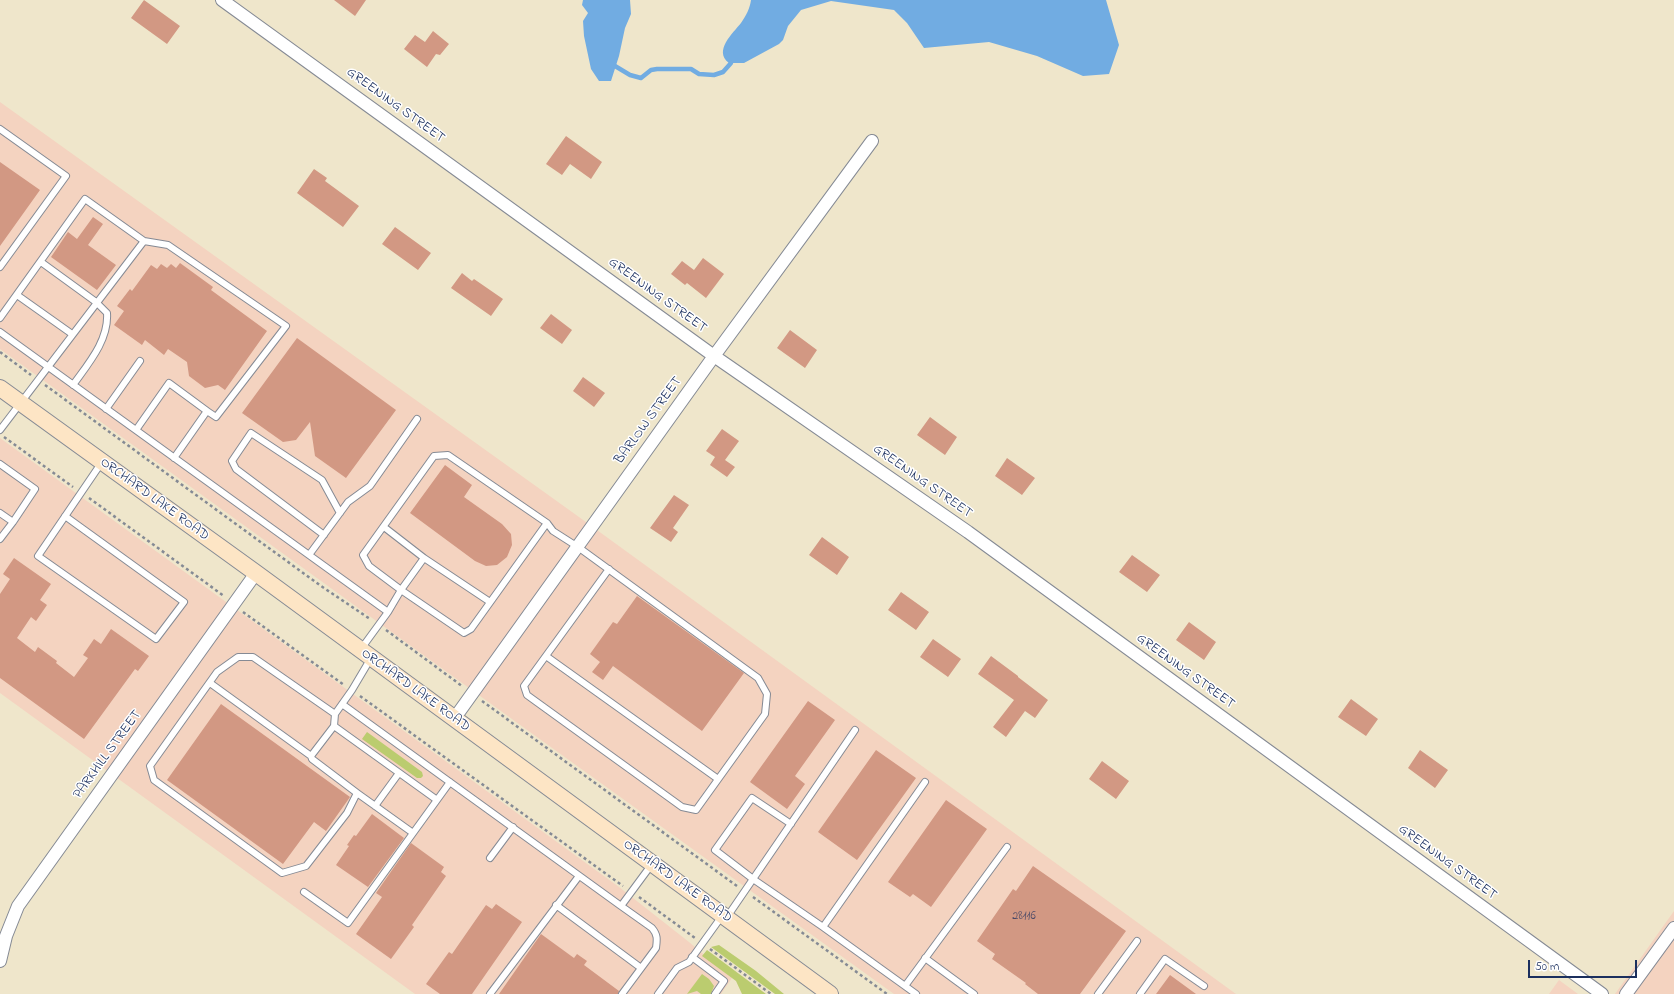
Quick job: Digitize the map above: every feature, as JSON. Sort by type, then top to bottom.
[{"type":"main road","name":"ORCHARD LAKE ROAD","points":[[0,388],[830,994]]},
{"type":"street","name":"GREENING STREET","points":[[222,0],[714,356],[974,537],[1602,994]]},
{"type":"street","name":"BARLOW STREET","points":[[454,719],[714,356],[872,142]]},
{"type":"street","name":"PARKHILL STREET","points":[[0,961],[6,936],[18,906],[256,574]]},
{"type":"street","points":[[1626,994],[1674,928]]},
{"type":"lane","points":[[0,129],[66,176],[0,267]]},
{"type":"lane","points":[[0,318],[85,199],[144,241],[168,245],[286,326],[216,417],[169,383],[136,430]]},
{"type":"lane","points":[[0,430],[47,366],[144,241]]},
{"type":"lane","points":[[40,262],[96,302],[108,313],[108,320],[98,349],[72,385]]},
{"type":"lane","points":[[17,295],[72,334]]},
{"type":"lane","points":[[0,332],[388,612]]},
{"type":"lane","points":[[106,409],[140,361]]},
{"type":"lane","points":[[174,458],[207,411]]},
{"type":"lane","points":[[309,555],[348,502],[370,486],[417,419]]},
{"type":"lane","points":[[324,535],[236,469],[232,461],[250,433],[322,480],[340,513]]},
{"type":"lane","points":[[546,523],[471,629],[464,633],[369,566],[363,556],[434,456],[448,455],[546,523],[553,531],[609,569],[758,678],[767,694],[765,714],[696,810],[682,807],[527,695],[524,686],[609,569]]},
{"type":"lane","points":[[65,516],[184,602],[156,640],[38,556],[81,492],[102,462]]},
{"type":"lane","points":[[0,464],[36,489],[0,539]]},
{"type":"lane","points":[[0,512],[13,522]]},
{"type":"lane","points":[[384,527],[424,558],[490,602]]},
{"type":"lane","points":[[311,756],[334,726],[335,714],[352,690],[365,654],[379,625],[401,590],[424,558]]},
{"type":"lane","points":[[546,656],[718,779]]},
{"type":"lane","points":[[335,714],[253,657],[238,657],[217,672],[150,766],[154,780],[282,873],[306,866],[347,813],[357,793]]},
{"type":"lane","points":[[210,683],[311,756],[312,759],[357,793],[413,833]]},
{"type":"lane","points":[[342,704],[513,827],[656,933],[656,948],[622,994]]},
{"type":"lane","points":[[334,726],[437,800]]},
{"type":"lane","points":[[658,994],[676,968],[688,962],[753,879],[855,730]]},
{"type":"lane","points":[[375,806],[399,773]]},
{"type":"lane","points":[[304,892],[348,923],[450,782]]},
{"type":"lane","points":[[823,927],[925,782]]},
{"type":"lane","points":[[791,824],[752,798],[715,850],[753,879],[916,994]]},
{"type":"lane","points":[[490,858],[513,827]]},
{"type":"lane","points":[[905,986],[1007,847]]},
{"type":"lane","points":[[621,906],[652,864]]},
{"type":"lane","points":[[490,994],[579,876]]},
{"type":"lane","points":[[556,905],[641,968]]},
{"type":"lane","points":[[1098,994],[1137,941]]},
{"type":"lane","points":[[692,957],[724,981],[715,994]]},
{"type":"lane","points":[[925,958],[974,994]]},
{"type":"lane","points":[[1140,994],[1165,959],[1204,986]]},
{"type":"path","points":[[0,352],[321,586],[379,625],[887,994]]},
{"type":"path","points":[[0,434],[771,994]]},
{"type":"shaded area","points":[[0,102],[579,517],[1236,994],[894,994],[523,727],[0,349]]},
{"type":"shaded area","points":[[0,438],[619,887],[732,978],[721,994],[415,994],[0,693]]},
{"type":"shaded area","points":[[1674,911],[1674,994],[1615,994]]},
{"type":"shaded area","points":[[1559,980],[1578,994],[1549,994]]},
{"type":"green space","points":[[367,732],[422,772],[423,776],[421,778],[417,778],[362,739]]},
{"type":"green space","points":[[719,945],[756,971],[784,994],[775,994],[711,947]]},
{"type":"green space","points":[[707,950],[766,994],[742,994],[736,981],[702,956]]},
{"type":"green space","points":[[702,974],[709,979],[714,986],[711,994],[701,994],[697,991],[687,994]]},
{"type":"water","points":[[583,0],[630,0],[631,14],[625,28],[619,56],[611,81],[599,81],[591,69],[584,36],[583,21],[588,13],[582,5]]},
{"type":"water","points":[[751,0],[1106,0],[1119,45],[1109,74],[1083,76],[1037,56],[989,42],[924,48],[907,23],[894,10],[831,1],[801,10],[788,26],[783,40],[779,44],[744,63],[729,63],[723,53],[726,42],[745,18]]},
{"type":"building","points":[[144,0],[180,26],[167,44],[131,18]]},
{"type":"building","points":[[334,0],[366,0],[355,16]]},
{"type":"building","points":[[433,31],[449,44],[440,55],[436,54],[427,67],[404,49],[415,35],[425,42]]},
{"type":"building","points":[[566,136],[602,162],[591,179],[570,164],[562,175],[546,164]]},
{"type":"building","points":[[0,162],[40,190],[0,246]]},
{"type":"building","points":[[314,169],[327,178],[325,181],[359,206],[343,227],[297,193]]},
{"type":"building","points":[[93,217],[103,224],[88,245],[116,265],[97,290],[51,257],[68,232],[77,239]]},
{"type":"building","points":[[395,227],[431,253],[418,270],[382,244]]},
{"type":"building","points":[[703,258],[724,274],[706,298],[687,283],[685,285],[671,274],[682,261],[694,270]]},
{"type":"building","points":[[180,263],[213,287],[211,290],[267,331],[225,390],[218,385],[205,388],[189,376],[187,362],[168,349],[164,355],[145,340],[142,345],[114,325],[124,311],[117,306],[130,289],[132,291],[151,265],[157,269],[161,264],[167,268],[171,264],[176,268]]},
{"type":"building","points":[[462,273],[472,281],[474,279],[503,299],[491,316],[451,288]]},
{"type":"building","points":[[551,314],[572,330],[562,344],[540,328]]},
{"type":"building","points":[[790,330],[817,350],[805,368],[777,348]]},
{"type":"building","points":[[297,338],[396,410],[346,478],[315,456],[310,422],[296,440],[283,442],[242,413]]},
{"type":"building","points":[[583,377],[605,393],[594,407],[573,391]]},
{"type":"building","points":[[930,417],[957,437],[945,455],[917,435]]},
{"type":"building","points":[[722,429],[739,441],[725,460],[735,467],[727,477],[710,465],[715,457],[706,451]]},
{"type":"building","points":[[1007,458],[1035,478],[1022,495],[995,476]]},
{"type":"building","points":[[445,465],[472,485],[464,497],[502,524],[511,534],[512,545],[507,557],[497,565],[486,566],[475,561],[410,513]]},
{"type":"building","points":[[674,495],[689,505],[673,528],[678,532],[671,542],[650,528]]},
{"type":"building","points":[[822,537],[849,557],[837,575],[809,555]]},
{"type":"building","points":[[1132,555],[1160,575],[1147,592],[1119,572]]},
{"type":"building","points":[[14,558],[51,584],[40,600],[47,605],[36,621],[31,617],[17,638],[35,652],[38,647],[57,661],[56,663],[74,677],[88,658],[83,655],[94,639],[101,644],[111,629],[149,656],[138,671],[135,669],[84,739],[0,678],[0,594],[10,579],[3,574]]},
{"type":"building","points":[[901,592],[929,612],[916,630],[888,610]]},
{"type":"building","points":[[637,596],[744,673],[702,731],[613,666],[603,680],[592,672],[600,662],[590,654],[613,622],[617,624]]},
{"type":"building","points":[[1189,622],[1216,642],[1204,660],[1176,640]]},
{"type":"building","points":[[933,639],[961,659],[948,677],[920,657]]},
{"type":"building","points":[[991,656],[1048,700],[1035,718],[1025,711],[1006,737],[993,727],[1014,700],[978,674]]},
{"type":"building","points":[[1351,699],[1378,719],[1366,736],[1338,717]]},
{"type":"building","points":[[808,701],[835,720],[795,776],[805,784],[787,809],[750,782]]},
{"type":"building","points":[[221,704],[350,797],[326,831],[314,822],[283,864],[167,780]]},
{"type":"building","points":[[876,750],[916,778],[857,860],[818,832]]},
{"type":"building","points":[[1420,750],[1448,770],[1435,788],[1408,768]]},
{"type":"building","points":[[1102,761],[1129,781],[1116,799],[1089,779]]},
{"type":"building","points":[[946,800],[987,829],[931,907],[913,894],[910,897],[888,882]]},
{"type":"building","points":[[372,814],[404,838],[368,887],[336,865],[349,846],[347,845],[354,835],[356,836]]},
{"type":"building","points":[[411,843],[444,867],[441,872],[446,876],[412,925],[414,927],[391,959],[356,934],[382,897],[376,893]]},
{"type":"building","points":[[1033,866],[1126,931],[1080,994],[1038,994],[1025,984],[1026,983],[992,959],[995,954],[977,941],[1013,889],[1016,891]]},
{"type":"building","points":[[496,904],[522,922],[472,994],[440,994],[426,984],[449,952],[452,954],[486,905],[492,909]]},
{"type":"building","points":[[541,934],[574,958],[577,954],[587,961],[584,965],[619,991],[618,994],[499,994]]},
{"type":"building","points":[[1170,975],[1196,994],[1156,994]]},
{"type":"waterway","points":[[615,66],[630,75],[641,78],[651,70],[657,69],[691,69],[699,74],[714,75],[723,72],[731,63]]}]
